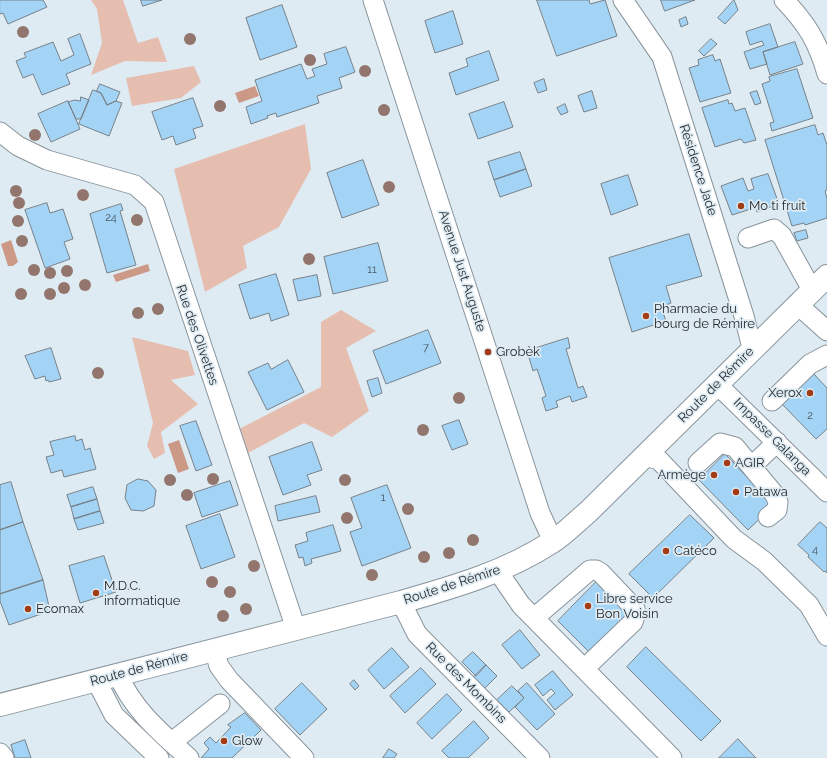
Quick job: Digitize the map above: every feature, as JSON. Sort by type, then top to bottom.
[{"type":"main road","name":"Route de Rémire","points":[[0,705],[401,602],[463,584],[513,564],[553,541],[588,512],[812,290]]},
{"type":"street","name":"Avenue Just Auguste","points":[[373,0],[540,513],[553,541]]},
{"type":"street","name":"Résidence Jade","points":[[623,0],[662,57],[744,316],[752,348]]},
{"type":"street","points":[[784,0],[803,19],[820,51],[827,74]]},
{"type":"street","name":"Rue des Olivettes","points":[[0,132],[18,146],[47,160],[135,185],[154,202],[296,629]]},
{"type":"street","points":[[748,238],[774,229],[782,236],[812,290],[827,331]]},
{"type":"street","points":[[772,401],[806,368],[824,361]]},
{"type":"street","name":"Impasse Galanga","points":[[714,388],[724,391],[827,492]]},
{"type":"street","points":[[752,466],[777,442]]},
{"type":"street","points":[[698,463],[720,443],[735,447],[775,495],[778,502],[777,510],[768,517]]},
{"type":"street","points":[[645,456],[659,460],[734,539],[764,561],[809,605],[827,636]]},
{"type":"street","points":[[497,570],[513,596],[672,758]]},
{"type":"street","points":[[534,618],[590,570],[596,570],[601,573],[635,608],[636,613],[633,622],[584,669]]},
{"type":"street","name":"Rue des Mombins","points":[[401,602],[416,634],[540,758]]},
{"type":"street","points":[[214,649],[219,666],[229,680],[304,758]]},
{"type":"street","points":[[118,674],[124,689],[134,706],[189,758]]},
{"type":"street","points":[[96,680],[114,715],[159,758]]},
{"type":"street","points":[[172,742],[220,704]]},
{"type":"street","points":[[0,754],[4,758]]},
{"type":"shaded area","points":[[91,0],[123,0],[138,43],[158,37],[167,62],[125,61],[91,75],[102,43],[97,9]]},
{"type":"shaded area","points":[[194,66],[201,82],[181,98],[132,106],[126,78]]},
{"type":"shaded area","points":[[255,86],[259,96],[239,103],[235,93]]},
{"type":"shaded area","points":[[305,124],[311,169],[279,227],[243,246],[247,268],[205,292],[174,169]]},
{"type":"shaded area","points":[[11,240],[18,262],[13,266],[8,266],[1,244]]},
{"type":"shaded area","points":[[148,264],[150,271],[116,282],[113,275]]},
{"type":"shaded area","points":[[341,310],[376,331],[346,348],[369,411],[332,437],[304,423],[248,453],[239,429],[321,387],[321,322]]},
{"type":"shaded area","points":[[132,337],[188,351],[195,375],[171,380],[198,404],[161,432],[165,453],[154,459],[147,446],[153,423]]},
{"type":"shaded area","points":[[179,440],[189,469],[178,473],[168,444]]},
{"type":"building","points":[[0,0],[43,0],[47,7],[8,24],[3,13],[0,14]]},
{"type":"building","points":[[141,0],[162,0],[143,6]]},
{"type":"building","points":[[537,0],[589,0],[590,4],[605,0],[617,36],[557,56]]},
{"type":"building","points":[[661,0],[695,0],[665,11]]},
{"type":"building","points":[[734,0],[738,10],[725,24],[718,18]]},
{"type":"building","points":[[282,5],[297,47],[260,60],[246,18]]},
{"type":"building","points":[[453,11],[463,44],[435,53],[425,21]]},
{"type":"building","points":[[686,17],[688,24],[681,27],[679,20]]},
{"type":"building","points":[[770,24],[778,47],[763,52],[767,64],[750,69],[744,52],[764,45],[762,41],[750,45],[746,32]]},
{"type":"building","points":[[80,34],[91,64],[66,74],[70,84],[42,95],[33,74],[23,78],[16,61],[26,57],[24,53],[53,42],[61,61],[74,55],[68,39]]},
{"type":"building","points":[[711,39],[717,44],[704,56],[699,51]]},
{"type":"building","points":[[795,42],[803,64],[770,75],[763,52]]},
{"type":"building","points":[[346,47],[355,72],[339,78],[342,88],[317,96],[319,103],[277,117],[276,113],[267,116],[268,118],[251,124],[246,107],[262,101],[255,80],[301,64],[307,79],[315,76],[312,69],[327,64],[324,54]]},
{"type":"building","points":[[489,51],[499,80],[456,95],[449,73],[468,66],[466,59]]},
{"type":"building","points":[[713,55],[715,61],[720,59],[731,93],[700,102],[689,68],[699,65],[698,60]]},
{"type":"building","points":[[797,69],[813,118],[772,131],[770,123],[774,122],[762,84],[770,81],[769,77]]},
{"type":"building","points":[[544,79],[547,90],[538,93],[534,83]]},
{"type":"building","points":[[100,84],[120,92],[116,101],[107,105],[101,93],[97,91]]},
{"type":"building","points":[[93,90],[101,93],[107,105],[116,101],[122,103],[109,136],[79,124]]},
{"type":"building","points":[[592,91],[597,108],[584,112],[578,96]]},
{"type":"building","points":[[757,91],[761,103],[755,105],[750,93]]},
{"type":"building","points":[[81,97],[89,100],[81,119],[76,119],[68,102],[75,100],[80,101]]},
{"type":"building","points":[[193,98],[203,126],[193,129],[196,138],[176,145],[173,136],[162,140],[152,112]]},
{"type":"building","points":[[728,100],[729,104],[732,103],[735,111],[745,108],[756,140],[744,143],[741,139],[715,147],[702,108]]},
{"type":"building","points":[[68,101],[80,129],[51,142],[38,114]]},
{"type":"building","points":[[504,102],[513,127],[478,139],[469,114]]},
{"type":"building","points":[[565,104],[568,112],[561,115],[557,108]]},
{"type":"building","points":[[815,125],[818,135],[823,133],[827,145],[827,190],[825,191],[827,199],[827,218],[805,225],[804,223],[792,226],[765,140]]},
{"type":"building","points":[[520,152],[526,169],[494,180],[488,162]]},
{"type":"building","points":[[363,160],[379,205],[342,218],[327,173]]},
{"type":"building","points":[[526,169],[532,186],[500,197],[494,180]]},
{"type":"building","points":[[768,174],[779,204],[757,212],[753,204],[754,208],[732,215],[721,186],[743,178],[748,191],[754,189],[751,179]]},
{"type":"building","points":[[628,175],[638,205],[611,215],[601,184]]},
{"type":"building","points":[[47,203],[50,213],[63,209],[73,239],[64,242],[70,259],[45,268],[25,210]]},
{"type":"building","points":[[121,204],[123,210],[120,211],[136,265],[107,273],[90,214]]},
{"type":"building","points":[[806,230],[808,238],[797,241],[794,233]]},
{"type":"building","points":[[689,234],[702,276],[666,286],[671,303],[661,307],[666,321],[632,332],[609,258]]},
{"type":"building","points":[[378,243],[388,281],[333,294],[324,257]]},
{"type":"building","points":[[276,274],[289,315],[271,321],[269,313],[250,319],[239,285]]},
{"type":"building","points":[[317,275],[321,296],[298,301],[293,280]]},
{"type":"building","points":[[428,330],[441,363],[386,384],[373,351]]},
{"type":"building","points":[[568,338],[570,348],[566,349],[578,388],[583,386],[587,397],[572,402],[570,396],[556,401],[558,407],[546,411],[542,398],[546,396],[537,369],[533,371],[527,351]]},
{"type":"building","points":[[51,348],[61,379],[49,382],[48,380],[46,381],[45,376],[35,379],[25,356]]},
{"type":"building","points":[[288,360],[304,392],[267,410],[248,372],[268,363],[271,369]]},
{"type":"building","points":[[813,373],[827,388],[827,429],[816,439],[782,404]]},
{"type":"building","points":[[378,378],[382,393],[372,397],[367,381]]},
{"type":"building","points":[[459,420],[468,444],[452,450],[442,426]]},
{"type":"building","points":[[196,421],[212,465],[196,471],[180,426]]},
{"type":"building","points":[[75,436],[76,441],[82,439],[85,450],[90,448],[96,469],[64,477],[62,470],[51,473],[46,457],[54,455],[50,442]]},
{"type":"building","points":[[312,442],[322,470],[307,475],[311,485],[283,495],[269,457]]},
{"type":"building","name":"Patawa","points":[[725,454],[774,505],[748,530],[699,480]]},
{"type":"building","points":[[138,479],[148,481],[156,490],[154,506],[143,511],[131,510],[125,498],[127,485]]},
{"type":"building","points":[[230,481],[238,505],[202,517],[194,493]]},
{"type":"building","points":[[11,482],[23,522],[0,530],[0,485]]},
{"type":"building","points":[[387,485],[411,548],[362,566],[350,532],[362,528],[351,498]]},
{"type":"building","points":[[93,487],[97,499],[71,507],[67,495]]},
{"type":"building","points":[[316,496],[320,512],[278,521],[275,506]]},
{"type":"building","points":[[97,499],[100,511],[74,519],[71,507]]},
{"type":"building","points":[[100,511],[104,523],[78,530],[74,519]]},
{"type":"building","points":[[220,514],[235,557],[201,569],[186,526]]},
{"type":"building","points":[[690,515],[714,538],[653,598],[629,574]]},
{"type":"building","points":[[23,522],[43,580],[0,594],[0,530]]},
{"type":"building","points":[[820,522],[827,528],[827,573],[808,557],[809,555],[798,545]]},
{"type":"building","points":[[333,525],[341,551],[311,559],[312,563],[305,566],[303,557],[299,558],[295,545],[308,541],[306,533]]},
{"type":"building","points":[[104,556],[116,592],[80,603],[69,566]]},
{"type":"building","points":[[599,579],[633,613],[592,655],[558,621]]},
{"type":"building","points":[[43,580],[50,611],[9,625],[0,601],[0,594]]},
{"type":"building","points":[[520,630],[540,655],[522,669],[502,645]]},
{"type":"building","points":[[646,647],[721,721],[701,741],[627,667]]},
{"type":"building","points":[[392,648],[409,667],[384,689],[368,670]]},
{"type":"building","points":[[473,652],[486,665],[476,676],[462,662]]},
{"type":"building","points":[[486,665],[497,676],[484,689],[473,678]]},
{"type":"building","points":[[421,668],[436,684],[405,713],[390,696]]},
{"type":"building","points":[[553,671],[573,695],[555,710],[547,700],[555,693],[551,689],[543,696],[535,685]]},
{"type":"building","points":[[354,680],[359,686],[355,690],[350,684]]},
{"type":"building","points":[[302,683],[327,709],[300,735],[275,709]]},
{"type":"building","points":[[527,683],[555,714],[537,730],[515,707],[524,698],[518,691]]},
{"type":"building","points":[[512,686],[524,698],[509,712],[497,700]]},
{"type":"building","points":[[447,694],[462,710],[432,739],[417,723]]},
{"type":"building","points":[[245,713],[261,730],[232,758],[201,758],[209,749],[204,743],[210,737],[216,743],[231,727],[228,725]]},
{"type":"building","points":[[474,721],[489,738],[468,758],[449,758],[442,751]]},
{"type":"building","points":[[738,739],[756,758],[719,758]]},
{"type":"building","points":[[25,740],[31,758],[15,758],[11,745]]},
{"type":"building","points":[[389,749],[397,754],[394,758],[383,758]]},
{"type":"place","name":"Mo ti fruit","points":[[741,206]]},
{"type":"place","name":"Pharmacie du bourg de Rémire","points":[[646,316]]},
{"type":"place","name":"Grobèk","points":[[488,352]]},
{"type":"place","name":"Xerox","points":[[810,393]]},
{"type":"place","name":"AGIR","points":[[727,463]]},
{"type":"place","name":"Armège","points":[[714,475]]},
{"type":"place","name":"Patawa","points":[[736,492]]},
{"type":"place","name":"Catéco","points":[[666,551]]},
{"type":"place","name":"M.D.C. informatique","points":[[96,593]]},
{"type":"place","name":"Libre service Bon Voisin","points":[[588,606]]},
{"type":"place","name":"Ecomax","points":[[28,609]]},
{"type":"place","name":"Glow","points":[[224,741]]}]
